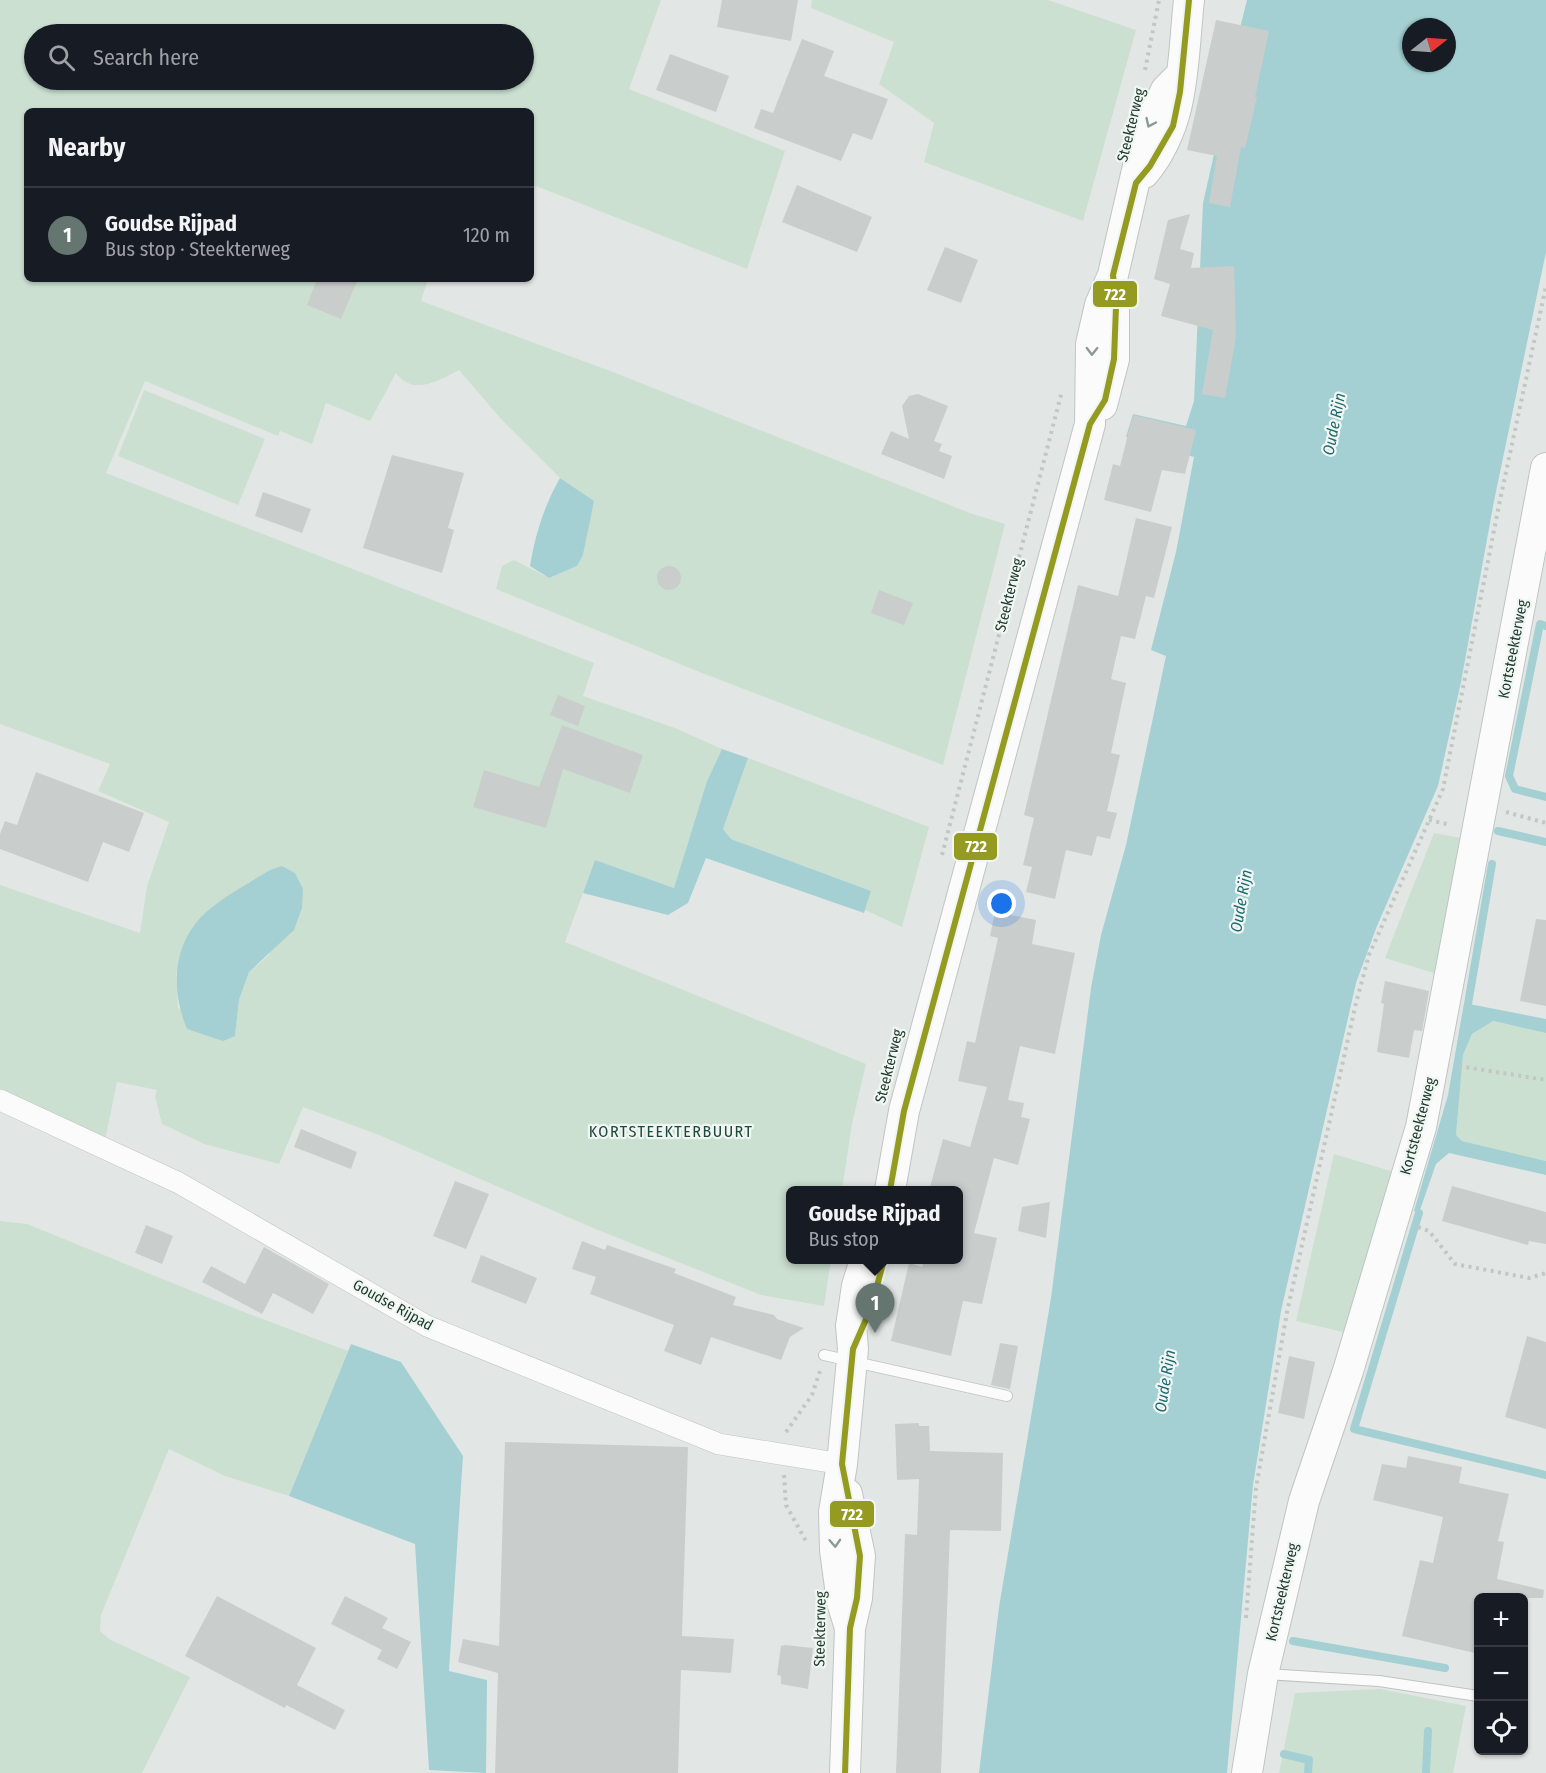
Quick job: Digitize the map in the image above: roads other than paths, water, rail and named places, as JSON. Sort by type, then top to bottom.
[{"type":"main road","name":"Steekterweg","points":[[891,1186],[907,1100],[1090,424],[1105,400],[1114,360],[1116,307],[1113,275],[1136,183],[1146,131],[1166,90],[1181,75],[1189,0]]},
{"type":"main road","name":"Kortsteekterweg","points":[[1247,1773],[1263,1674],[1304,1501],[1348,1371],[1421,1127],[1546,468]]},
{"type":"main road","name":"Steekterweg","points":[[845,1773],[850,1628],[843,1602],[835,1550],[834,1512],[842,1464],[843,1355],[864,1264]]},
{"type":"main road","name":"Steekterweg","points":[[843,1355],[871,1308],[883,1264]]},
{"type":"street","name":"Goudse Rijpad","points":[[0,1100],[179,1183],[427,1326],[719,1444],[784,1457],[842,1464]]},
{"type":"lane","points":[[843,1355],[1007,1396]]},
{"type":"lane","points":[[1263,1674],[1378,1681],[1474,1695]]},
{"type":"water","name":"Oude Rijn","points":[[1247,0],[1546,0],[1546,252],[1494,501],[1461,682],[1438,786],[1377,926],[1356,983],[1281,1311],[1253,1485],[1227,1773],[979,1773],[999,1607],[1051,1298],[1091,988],[1101,935],[1126,845],[1166,656],[1151,650],[1176,552],[1194,457],[1126,437],[1133,414],[1186,426],[1194,401],[1203,203],[1217,141],[1224,92]]},
{"type":"water","points":[[560,478],[594,501],[583,555],[577,566],[549,578],[530,566],[541,521]]},
{"type":"water","points":[[722,749],[748,758],[723,829],[731,839],[871,891],[864,913],[706,858],[688,903],[668,915],[583,893],[595,860],[674,888],[707,781]]},
{"type":"water","points":[[282,866],[295,873],[303,889],[302,908],[294,930],[249,972],[239,1000],[235,1036],[223,1041],[187,1029],[178,1000],[177,970],[184,942],[191,929],[201,917],[224,898],[270,870]]},
{"type":"water","points":[[1464,1003],[1546,1019],[1546,1033],[1493,1021],[1472,1034],[1463,1055],[1456,1135],[1462,1141],[1546,1161],[1546,1175],[1449,1153],[1436,1164],[1419,1213],[1414,1211],[1448,1095]]},
{"type":"water","points":[[351,1344],[401,1362],[463,1456],[449,1671],[487,1680],[486,1773],[429,1770],[415,1544],[289,1496]]},
{"type":"waterway","points":[[1546,626],[1540,624],[1509,776],[1515,789],[1546,797]]},
{"type":"waterway","points":[[1498,831],[1546,842]]},
{"type":"waterway","points":[[1468,1004],[1492,864]]},
{"type":"waterway","points":[[1419,1213],[1354,1429],[1546,1475]]},
{"type":"waterway","points":[[1293,1641],[1445,1668]]},
{"type":"waterway","points":[[1426,1773],[1428,1731]]},
{"type":"waterway","points":[[1284,1754],[1309,1760],[1308,1773]]},
{"type":"place","name":"Goudse Rijpad","points":[[875,1333]]},
{"type":"district","name":"KORTSTEEKTERBUURT","points":[[671,1131]]}]
